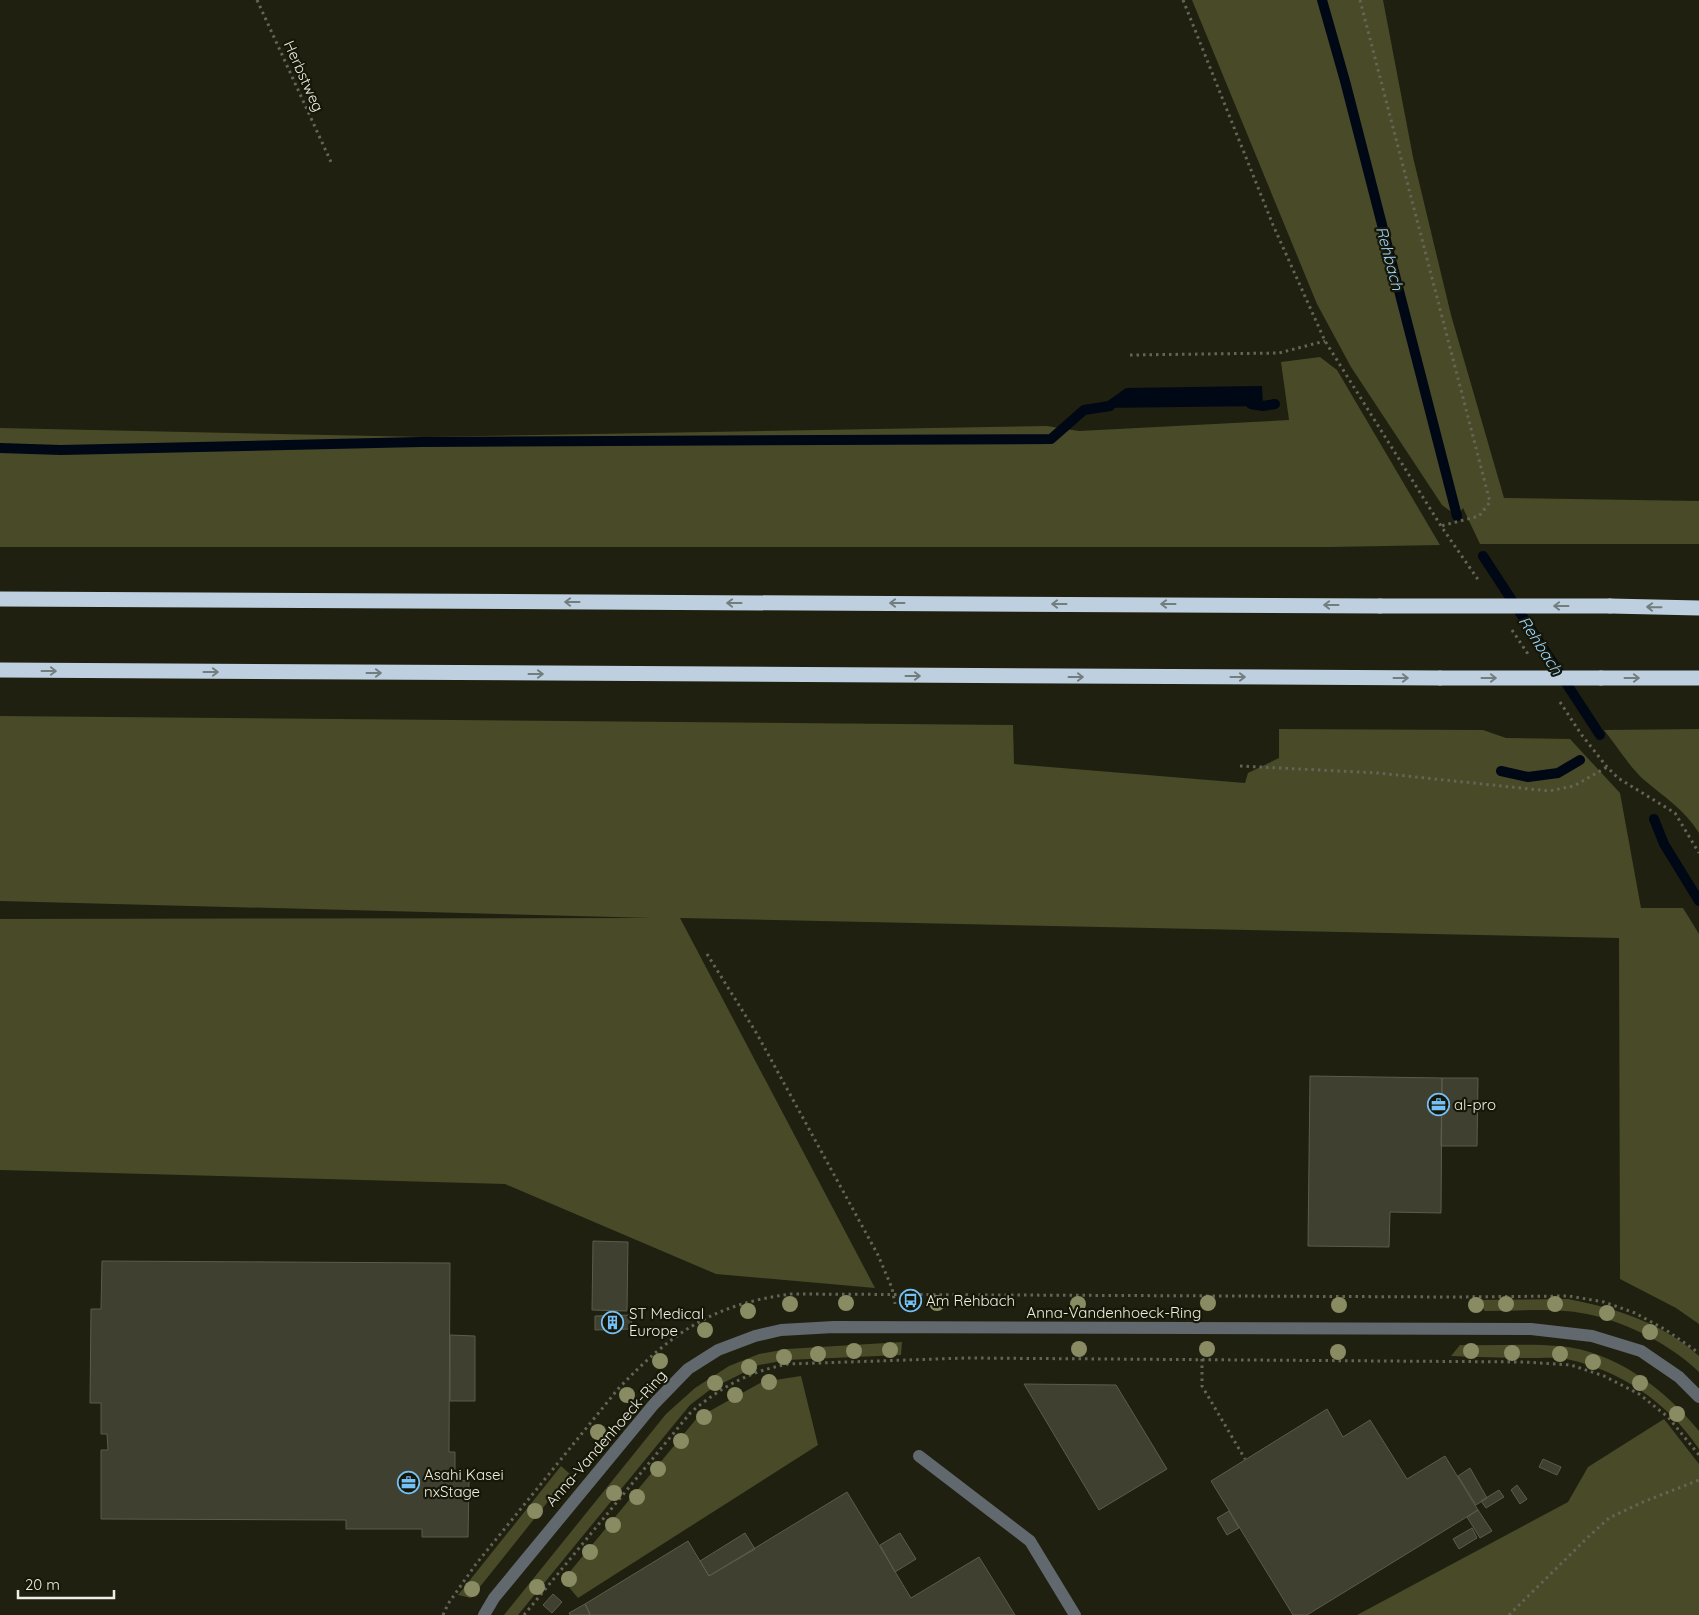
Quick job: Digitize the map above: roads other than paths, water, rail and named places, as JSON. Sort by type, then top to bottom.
[{"type":"highway","points":[[0,599],[1610,606],[1699,608]]},
{"type":"highway","points":[[0,670],[1699,678]]},
{"type":"street","name":"Anna-Vandenhoeck-Ring","points":[[484,1615],[494,1598],[654,1404],[688,1369],[718,1350],[755,1336],[781,1330],[834,1327],[898,1327],[1531,1330],[1592,1336],[1641,1351],[1679,1377],[1699,1397]]},
{"type":"street","points":[[919,1456],[1030,1542],[1075,1615]]},
{"type":"waterway","name":"Rehbach","points":[[1322,0],[1345,81],[1457,516]]},
{"type":"waterway","points":[[1251,404],[1263,406],[1275,404]]},
{"type":"waterway","points":[[0,448],[61,450],[420,442],[1051,439],[1084,410],[1110,406]]},
{"type":"waterway","name":"Rehbach","points":[[1483,556],[1600,735]]},
{"type":"waterway","points":[[1501,771],[1528,777],[1558,773],[1580,760]]},
{"type":"waterway","name":"Rehbach","points":[[1654,819],[1664,844],[1699,901]]},
{"type":"place","name":"al-pro","points":[[1438,1104]]},
{"type":"place","name":"Am Rehbach","points":[[910,1300]]},
{"type":"place","name":"ST Medical Europe","points":[[613,1322]]},
{"type":"place","name":"Asahi Kasei nxStage","points":[[408,1483]]}]
